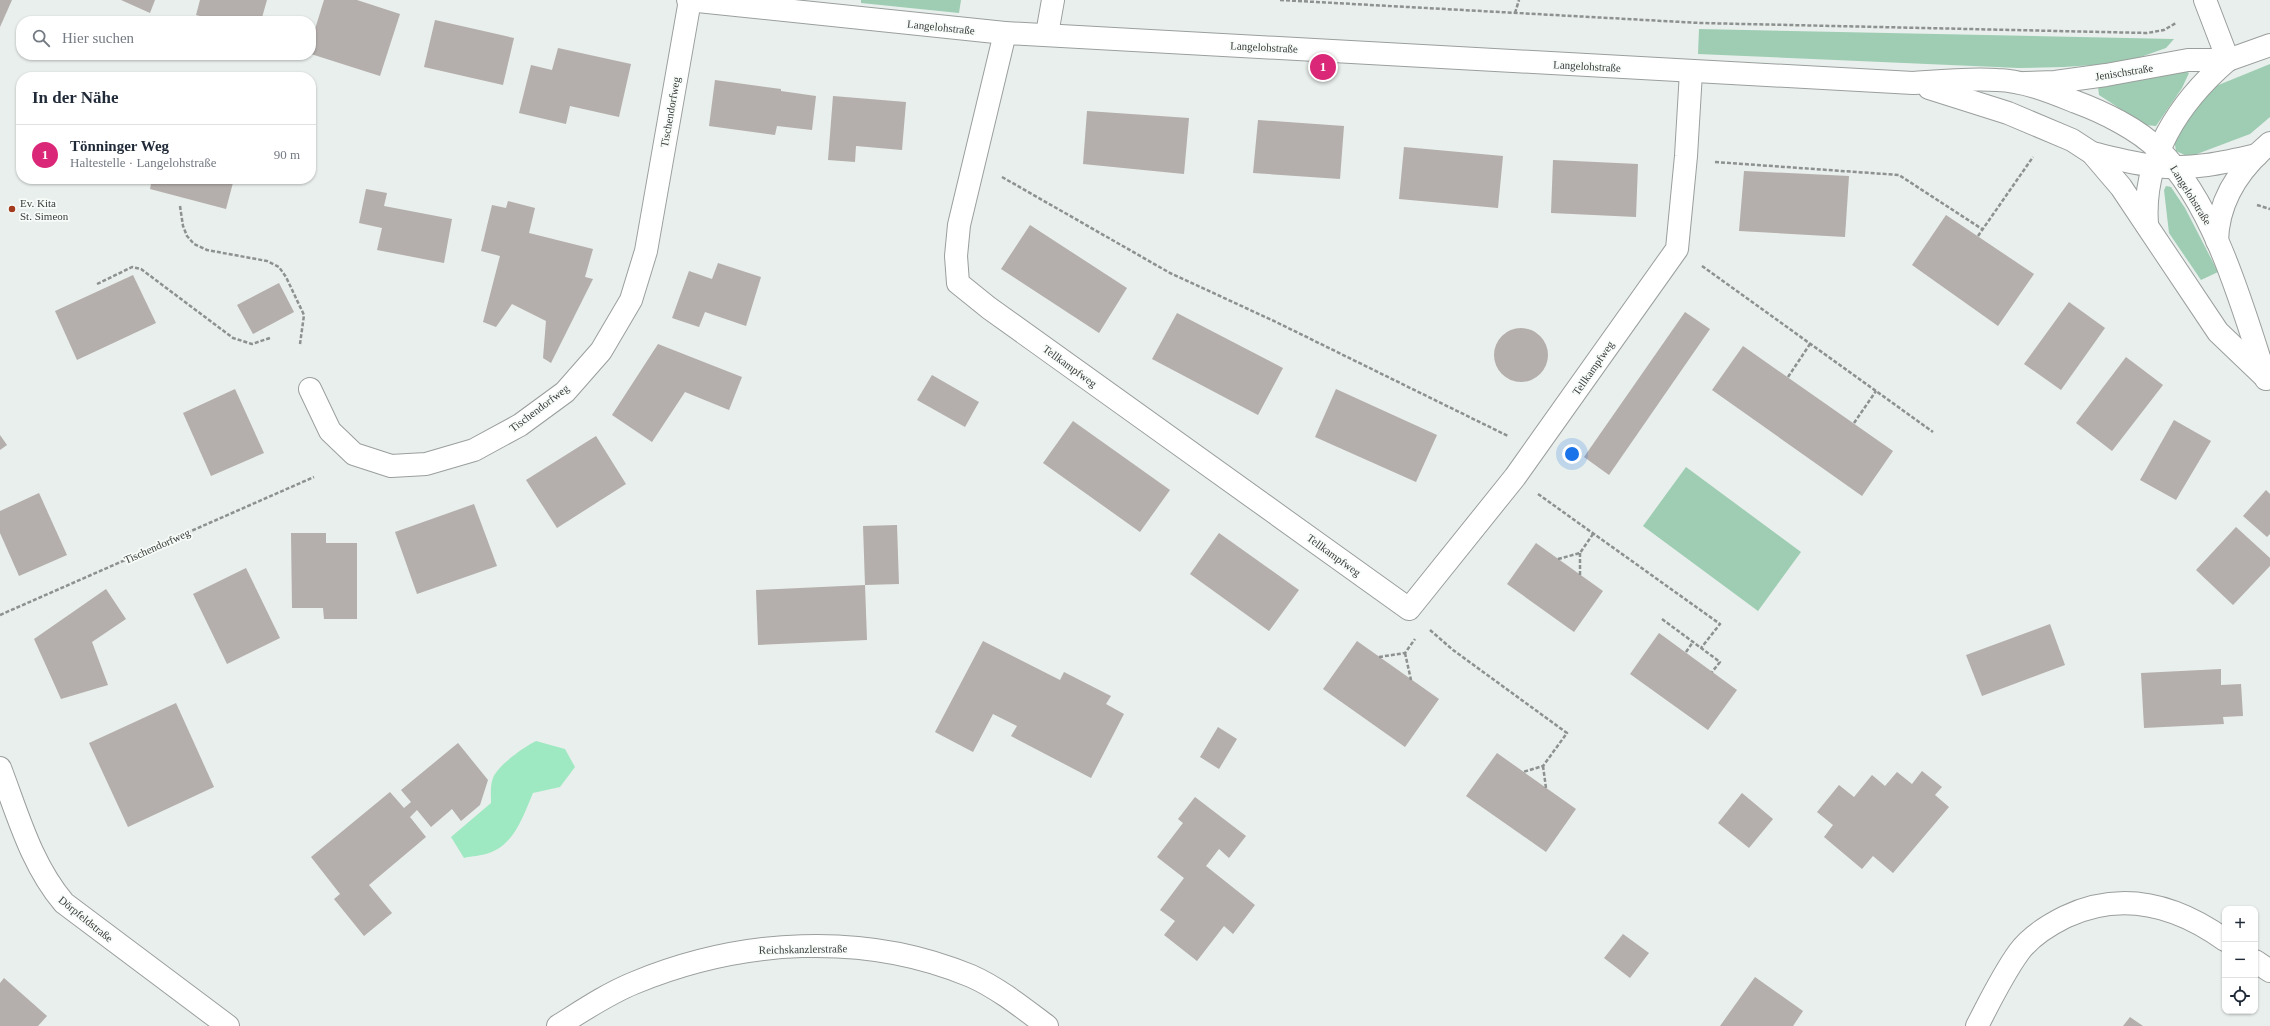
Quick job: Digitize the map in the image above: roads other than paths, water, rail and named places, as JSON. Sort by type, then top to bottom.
[{"type":"street","name":"Langelohstraße","points":[[689,0],[1005,33],[1047,34],[1691,72],[1913,83],[1983,80],[2019,83],[2049,91],[2090,107],[2116,120],[2162,161],[2196,200],[2217,241],[2233,278],[2268,381]]},
{"type":"street","name":"Tischendorfweg","points":[[310,389],[330,431],[354,454],[391,466],[426,464],[474,450],[520,425],[565,392],[601,351],[631,300],[646,252],[689,0]]},
{"type":"street","points":[[1047,34],[1052,0]]},
{"type":"street","points":[[2205,0],[2228,60]]},
{"type":"street","name":"Tellkampfweg","points":[[1005,33],[959,225],[956,256],[958,283],[989,308],[1408,609],[1515,477],[1677,249],[1691,72]]},
{"type":"street","name":"Jenischstraße","points":[[2019,83],[2055,82],[2106,75],[2188,60],[2228,60],[2270,45]]},
{"type":"street","name":"Jenischstraße","points":[[2147,225],[2146,207],[2182,108],[2208,77],[2228,60]]},
{"type":"street","name":"Langelohstraße","points":[[1913,83],[2008,113],[2072,140],[2092,153],[2121,187],[2218,332],[2268,381]]},
{"type":"street","points":[[2092,153],[2162,161],[2219,164],[2263,149]]},
{"type":"street","points":[[2217,241],[2217,230],[2227,196],[2242,171],[2263,149]]},
{"type":"street","name":"Dörpfeldstraße","points":[[0,768],[36,864],[48,884],[64,903],[228,1026]]},
{"type":"street","points":[[1977,1026],[2020,951],[2050,924],[2082,909],[2117,902],[2152,905],[2184,916],[2222,938]]},
{"type":"street","name":"Reichskanzlerstraße","points":[[558,1026],[633,984],[672,969],[743,951],[777,947],[820,946],[864,948],[891,952],[971,976],[1001,993],[1047,1026]]},
{"type":"street","points":[[2258,963],[2270,971]]},
{"type":"place","name":"Tönninger Weg","points":[[1323,67]]},
{"type":"place","name":"Ev. Kita St. Simeon","points":[[12,209]]}]
